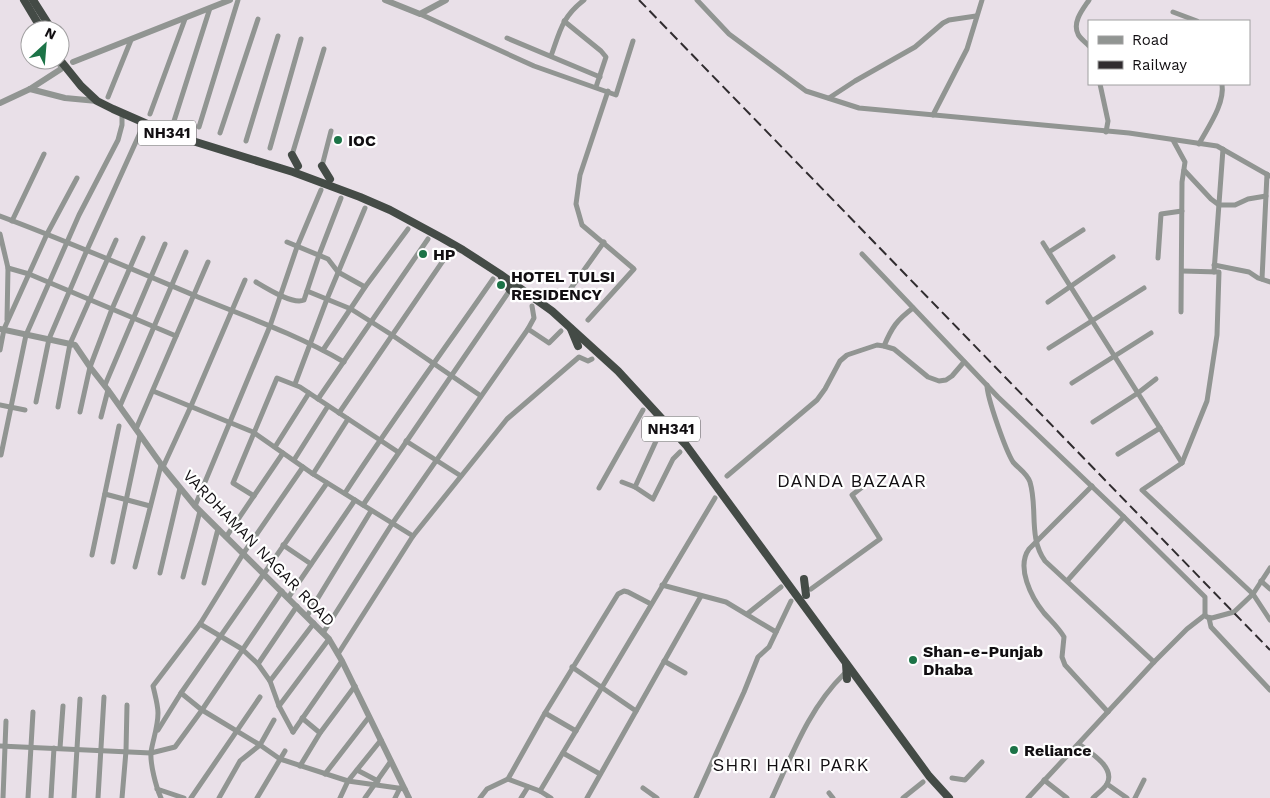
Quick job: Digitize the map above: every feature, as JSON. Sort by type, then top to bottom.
[{"type":"highway","points":[[30,3],[38,20]]},
{"type":"highway","points":[[30,3],[44,20]]},
{"type":"highway","name":"NH341","points":[[68,70],[97,101],[144,124],[218,150],[296,169],[406,218],[500,274],[570,327],[618,372],[682,441],[846,663],[926,779],[949,798]]},
{"type":"highway","points":[[292,155],[296,169]]},
{"type":"highway","points":[[322,166],[330,178]]},
{"type":"highway","name":"NH341","points":[[500,274],[510,290]]},
{"type":"highway","points":[[570,327],[578,346]]},
{"type":"highway","name":"NH341","points":[[680,452],[682,441]]},
{"type":"highway","points":[[804,579],[809,592]]},
{"type":"highway","points":[[791,601],[792,589]]},
{"type":"highway","name":"NH341","points":[[846,663],[846,676]]},
{"type":"highway","points":[[926,779],[930,790]]},
{"type":"street","points":[[73,62],[230,0]]},
{"type":"street","points":[[199,127],[238,0]]},
{"type":"street","points":[[385,0],[534,66],[616,95],[633,42]]},
{"type":"street","points":[[420,14],[446,0]]},
{"type":"street","points":[[551,56],[564,21],[584,0]]},
{"type":"street","points":[[697,0],[729,34],[806,91],[860,108],[1129,133],[1217,146],[1269,175],[1266,196],[1262,279]]},
{"type":"street","points":[[933,115],[962,60],[982,0]]},
{"type":"street","points":[[1088,45],[1078,35],[1077,30],[1078,18],[1089,0]]},
{"type":"street","points":[[174,121],[210,8]]},
{"type":"street","points":[[1173,12],[1195,20]]},
{"type":"street","points":[[829,98],[915,47],[943,23],[949,20],[976,16]]},
{"type":"street","points":[[150,114],[185,19]]},
{"type":"street","points":[[220,133],[258,19]]},
{"type":"street","points":[[564,21],[601,51],[606,58],[596,87]]},
{"type":"street","points":[[246,141],[278,36]]},
{"type":"street","points":[[507,38],[600,77]]},
{"type":"street","points":[[270,148],[301,39]]},
{"type":"street","points":[[108,96],[131,40]]},
{"type":"street","points":[[292,155],[324,49]]},
{"type":"street","points":[[0,102],[30,89],[59,70]]},
{"type":"street","points":[[1100,85],[1108,121],[1106,132]]},
{"type":"street","points":[[1199,144],[1218,106],[1223,89],[1222,85]]},
{"type":"street","points":[[30,89],[65,98],[97,101]]},
{"type":"street","points":[[588,320],[634,269],[582,225],[576,204],[580,175],[608,92]]},
{"type":"street","points":[[1,455],[3,434],[12,408],[26,335],[50,284],[66,243],[118,140],[122,125],[122,113]]},
{"type":"street","points":[[36,402],[49,339],[144,124]]},
{"type":"street","points":[[322,166],[331,131]]},
{"type":"street","points":[[1173,140],[1185,162],[1182,182],[1182,312]]},
{"type":"street","points":[[1214,272],[1223,149]]},
{"type":"street","points":[[12,221],[44,154]]},
{"type":"street","points":[[1184,170],[1219,205],[1235,205],[1248,199],[1266,196]]},
{"type":"street","points":[[4,327],[47,234],[77,178]]},
{"type":"street","points":[[183,577],[197,509],[230,422],[270,326],[297,247],[321,190]]},
{"type":"street","points":[[256,282],[281,295],[302,301],[342,198]]},
{"type":"street","points":[[295,384],[327,299],[365,208]]},
{"type":"street","points":[[1158,258],[1161,214],[1182,211]]},
{"type":"street","points":[[0,216],[270,326],[323,350],[344,362]]},
{"type":"street","points":[[323,350],[365,287],[408,229]]},
{"type":"street","points":[[1049,252],[1083,230]]},
{"type":"street","points":[[0,234],[8,268],[4,327],[0,350]]},
{"type":"street","points":[[80,412],[90,368],[142,238]]},
{"type":"street","points":[[318,399],[428,239]]},
{"type":"street","points":[[58,407],[70,344],[116,240]]},
{"type":"street","points":[[287,242],[328,259],[338,272],[365,287]]},
{"type":"street","points":[[564,298],[604,242]]},
{"type":"street","points":[[1043,243],[1182,463]]},
{"type":"street","points":[[102,417],[106,388],[133,318],[165,244]]},
{"type":"street","points":[[120,406],[186,252]]},
{"type":"street","points":[[339,413],[449,252]]},
{"type":"street","points":[[862,254],[964,362],[1205,597],[1207,617],[1211,627],[1270,690]]},
{"type":"street","points":[[1048,302],[1113,257]]},
{"type":"street","points":[[136,429],[208,262]]},
{"type":"street","points":[[1214,265],[1249,272],[1270,282]]},
{"type":"street","points":[[8,268],[29,274],[176,336]]},
{"type":"street","points":[[1182,271],[1219,272],[1217,336],[1210,382],[1206,401],[1182,463],[1142,490],[1253,594],[1270,620]]},
{"type":"street","points":[[345,493],[380,439],[434,365],[493,278]]},
{"type":"street","points":[[135,568],[162,466],[191,406],[245,280]]},
{"type":"street","points":[[1049,348],[1144,288]]},
{"type":"street","points":[[363,505],[510,290]]},
{"type":"street","points":[[307,291],[350,309],[370,321],[481,396]]},
{"type":"street","points":[[323,632],[392,524],[528,329],[534,318],[532,306]]},
{"type":"street","points":[[884,346],[893,326],[913,308]]},
{"type":"street","points":[[4,327],[26,335],[70,344]]},
{"type":"street","points":[[528,329],[549,343],[561,331]]},
{"type":"street","points":[[1072,384],[1151,333]]},
{"type":"street","name":"VARDHAMAN NAGAR ROAD","points":[[70,344],[75,345],[162,466],[197,509],[329,639],[381,740],[402,788],[409,798]]},
{"type":"street","points":[[727,476],[817,400],[833,377],[840,361],[846,355],[877,346],[884,346],[894,349],[928,377],[939,381],[946,380],[952,376],[964,362]]},
{"type":"street","points":[[338,654],[413,536],[507,419],[579,357],[588,361],[592,359]]},
{"type":"street","points":[[254,496],[233,483],[277,378],[295,384],[398,452]]},
{"type":"street","points":[[1093,422],[1156,379]]},
{"type":"street","points":[[987,385],[989,400],[1012,460],[1026,474],[1029,480],[1032,491],[1036,543],[1040,554],[1045,561],[1154,662]]},
{"type":"street","points":[[153,392],[253,432],[313,474],[413,536]]},
{"type":"street","points":[[275,447],[309,393]]},
{"type":"street","points":[[0,405],[25,410]]},
{"type":"street","points":[[294,460],[328,406]]},
{"type":"street","points":[[599,488],[643,410]]},
{"type":"street","points":[[313,474],[348,418]]},
{"type":"street","points":[[92,555],[119,426]]},
{"type":"street","points":[[635,486],[662,428]]},
{"type":"street","points":[[1118,454],[1160,428]]},
{"type":"street","points":[[113,562],[140,435]]},
{"type":"street","points":[[406,440],[461,476]]},
{"type":"street","points":[[622,482],[635,486],[653,499],[673,459],[680,452]]},
{"type":"street","points":[[226,537],[283,453]]},
{"type":"street","points":[[161,798],[157,789],[151,752],[156,734],[158,712],[153,686],[200,624],[243,554],[303,467]]},
{"type":"street","points":[[809,592],[880,539],[852,495],[870,481]]},
{"type":"street","points":[[156,734],[181,693],[327,483]]},
{"type":"street","points":[[1092,486],[1024,555],[1025,577],[1042,611],[1064,638],[1062,657],[1065,665],[1108,712]]},
{"type":"street","points":[[160,573],[180,488]]},
{"type":"street","points":[[105,494],[150,506]]},
{"type":"street","points":[[540,791],[715,498]]},
{"type":"street","points":[[288,598],[355,500]]},
{"type":"street","points":[[307,616],[371,511]]},
{"type":"street","points":[[1067,581],[1124,517]]},
{"type":"street","points":[[204,583],[218,529]]},
{"type":"street","points":[[283,545],[311,564]]},
{"type":"street","points":[[1028,798],[1187,629],[1207,617],[1234,612],[1253,594],[1270,568]]},
{"type":"street","points":[[1261,581],[1270,589]]},
{"type":"street","points":[[662,585],[726,602],[776,632]]},
{"type":"street","points":[[747,614],[781,587]]},
{"type":"street","points":[[2,746],[151,752],[175,747],[282,591]]},
{"type":"street","points":[[480,798],[487,788],[508,779],[572,667],[620,592],[628,592],[651,604]]},
{"type":"street","points":[[587,798],[701,596]]},
{"type":"street","points":[[696,798],[758,657],[769,647],[791,601]]},
{"type":"street","points":[[258,664],[297,606]]},
{"type":"street","points":[[270,681],[314,623]]},
{"type":"street","points":[[200,624],[242,649],[258,664],[270,681],[279,706],[293,732],[342,661]]},
{"type":"street","points":[[279,706],[329,639]]},
{"type":"street","points":[[664,661],[685,673]]},
{"type":"street","points":[[572,667],[636,711]]},
{"type":"street","points":[[772,798],[806,725],[834,683],[846,676]]},
{"type":"street","points":[[300,766],[320,733],[354,686]]},
{"type":"street","points":[[181,693],[202,710],[260,744],[280,759],[348,781],[376,783],[402,788],[395,798]]},
{"type":"street","points":[[98,798],[104,697]]},
{"type":"street","points":[[191,798],[260,697]]},
{"type":"street","points":[[74,798],[80,699]]},
{"type":"street","points":[[122,798],[127,705]]},
{"type":"street","points":[[51,798],[63,706]]},
{"type":"street","points":[[28,798],[33,712]]},
{"type":"street","points":[[545,713],[576,731]]},
{"type":"street","points":[[324,774],[369,717]]},
{"type":"street","points":[[302,718],[320,733]]},
{"type":"street","points":[[219,798],[240,761],[260,744],[274,720]]},
{"type":"street","points":[[3,798],[2,746],[6,722]]},
{"type":"street","points":[[340,798],[348,781],[381,740]]},
{"type":"street","points":[[1079,744],[1100,760],[1109,774],[1107,784],[1093,798]]},
{"type":"street","points":[[257,798],[285,751]]},
{"type":"street","points":[[563,753],[600,774]]},
{"type":"street","points":[[366,798],[391,761]]},
{"type":"street","points":[[952,778],[964,780],[982,762]]},
{"type":"street","points":[[356,770],[376,783]]},
{"type":"street","points":[[508,779],[540,791],[551,798]]},
{"type":"street","points":[[903,798],[926,779]]},
{"type":"street","points":[[1044,780],[1067,798]]},
{"type":"street","points":[[1135,798],[1144,780]]},
{"type":"street","points":[[1107,784],[1127,798]]},
{"type":"street","points":[[521,798],[528,787]]},
{"type":"street","points":[[643,788],[656,798]]},
{"type":"street","points":[[157,789],[184,798]]},
{"type":"street","points":[[829,793],[833,798]]},
{"type":"railway","points":[[639,0],[1270,650]]},
{"type":"place","name":"IOC","points":[[338,140]]},
{"type":"place","name":"HP","points":[[423,254]]},
{"type":"place","name":"HOTEL TULSI RESIDENCY","points":[[501,285]]},
{"type":"place","name":"Shan-e-Punjab Dhaba","points":[[913,660]]},
{"type":"place","name":"Reliance","points":[[1014,750]]},
{"type":"district","name":"DANDA BAZAAR","points":[[852,480]]},
{"type":"district","name":"SHRI HARI PARK","points":[[791,764]]}]
